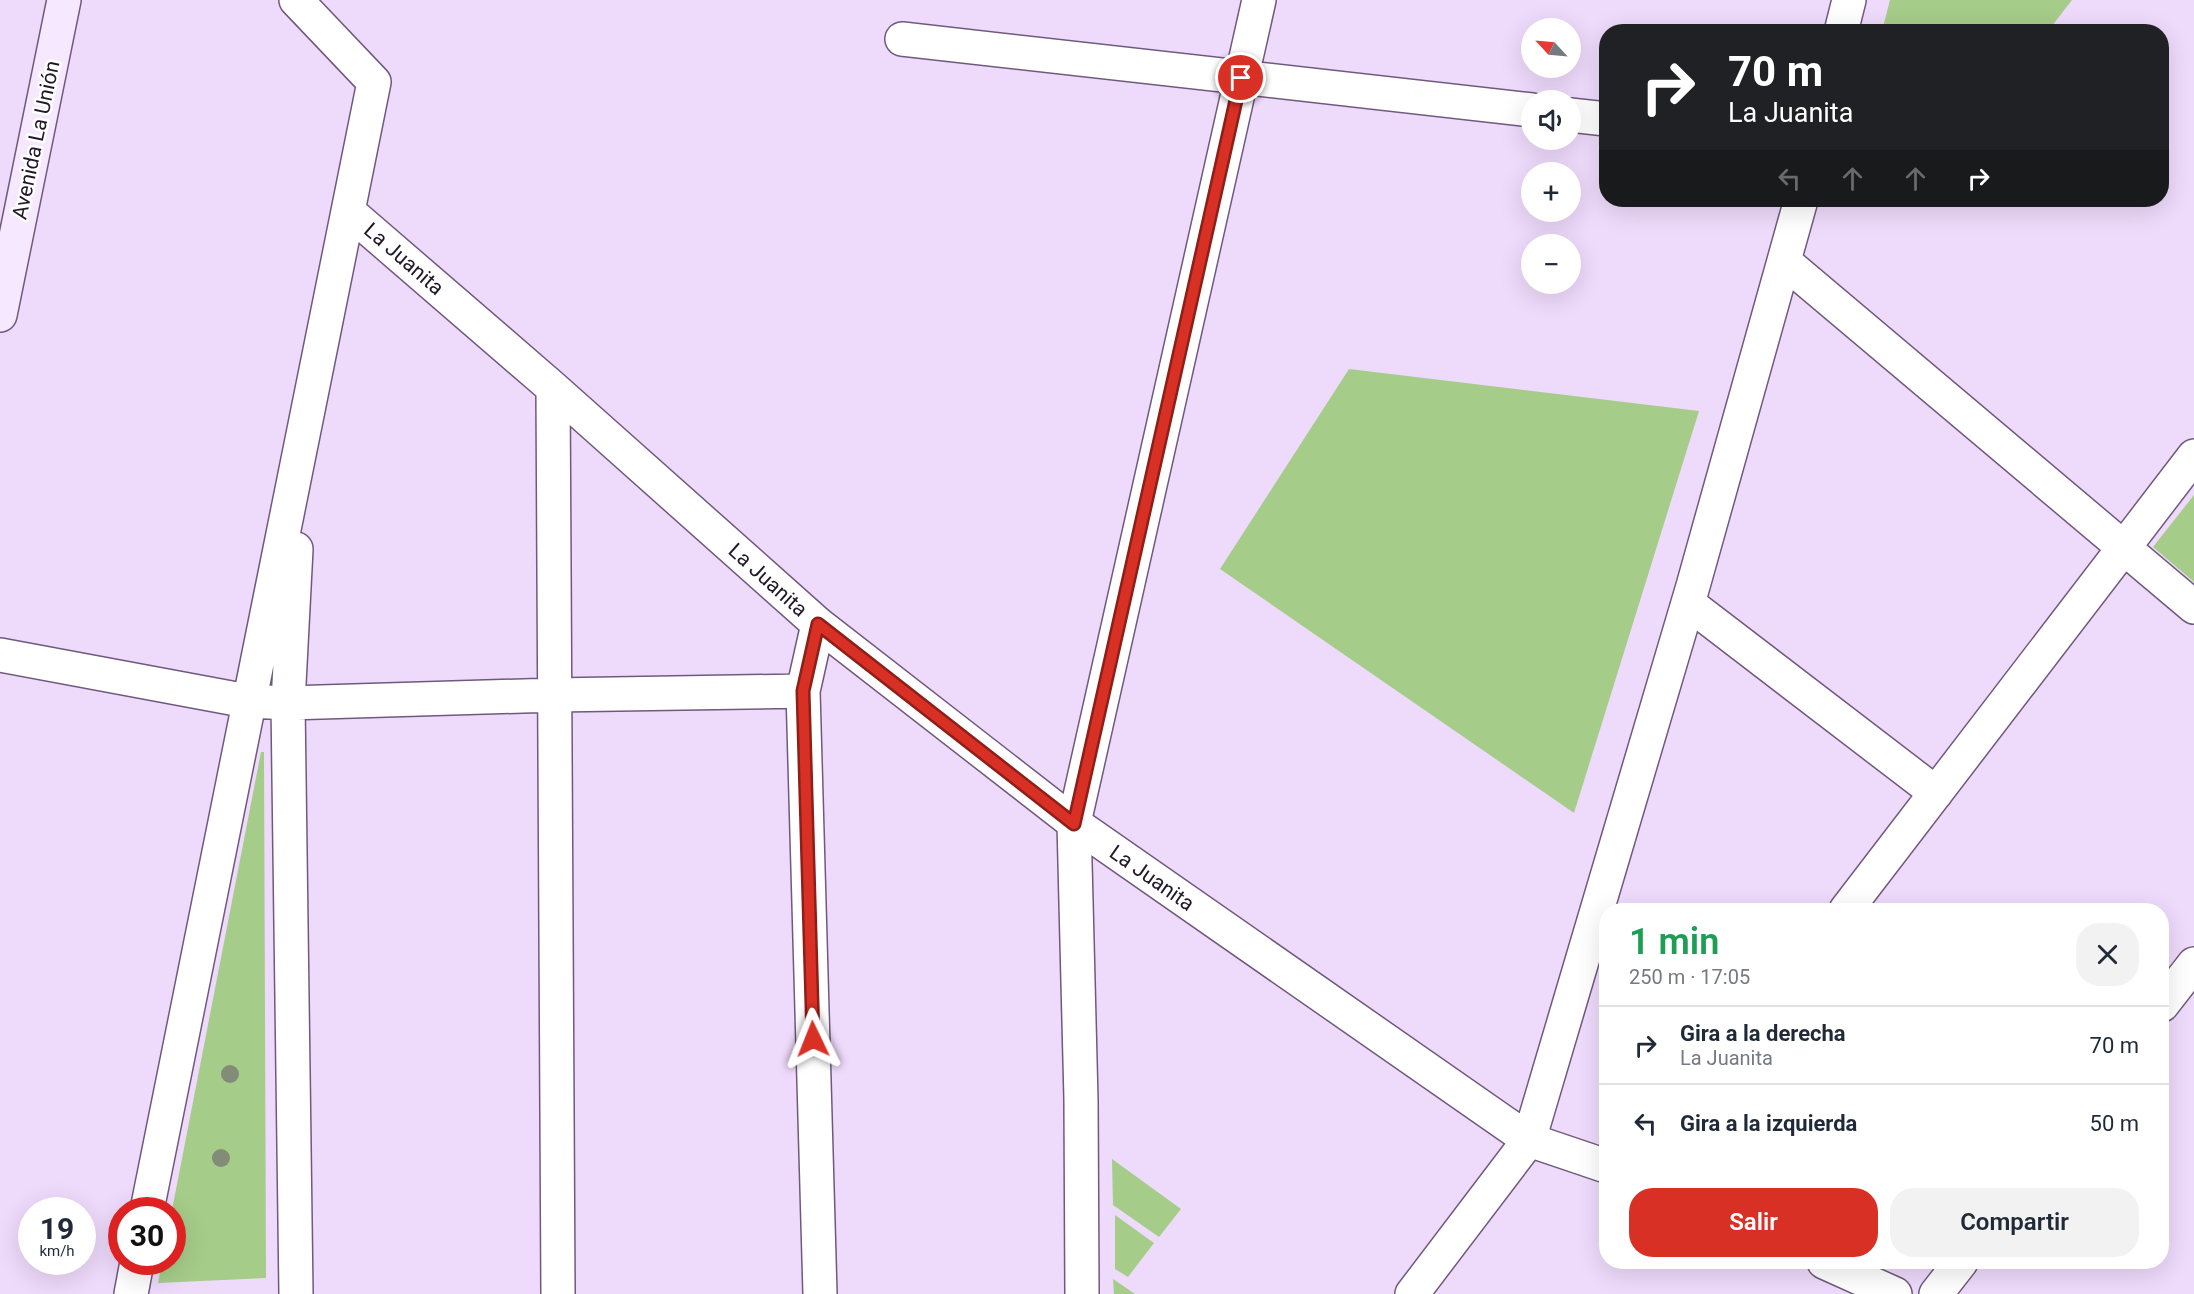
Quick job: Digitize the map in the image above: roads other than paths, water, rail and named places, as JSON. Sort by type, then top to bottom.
[{"type":"street","name":"Avenida La Unión","points":[[0,315],[64,0]]},
{"type":"street","points":[[150,1197],[374,82],[296,0]]},
{"type":"street","points":[[1082,1294],[1081,1100],[1074,824],[1259,0]]},
{"type":"street","points":[[1843,24],[1849,0]]},
{"type":"street","points":[[902,39],[1521,109]]},
{"type":"street","points":[[1581,116],[1599,118]]},
{"type":"street","points":[[1599,903],[1688,603],[1799,207]]},
{"type":"street","name":"La Juanita","points":[[348,211],[553,388],[818,624],[1074,824],[1529,1140],[1599,1164]]},
{"type":"street","points":[[1785,262],[2194,607]]},
{"type":"street","points":[[553,388],[558,1294]]},
{"type":"street","points":[[296,1294],[288,703],[302,440]]},
{"type":"street","points":[[1851,903],[2194,456]]},
{"type":"street","points":[[1688,603],[1936,793]]},
{"type":"street","points":[[818,624],[803,691],[820,1294]]},
{"type":"street","points":[[0,655],[248,701],[288,703],[554,695],[803,691]]},
{"type":"street","points":[[1412,1294],[1529,1140],[1599,904]]},
{"type":"street","points":[[2169,996],[2194,964]]},
{"type":"street","points":[[1840,1269],[1895,1294]]},
{"type":"street","points":[[1936,1294],[1956,1269]]},
{"type":"street","points":[[130,1294],[134,1275]]}]
